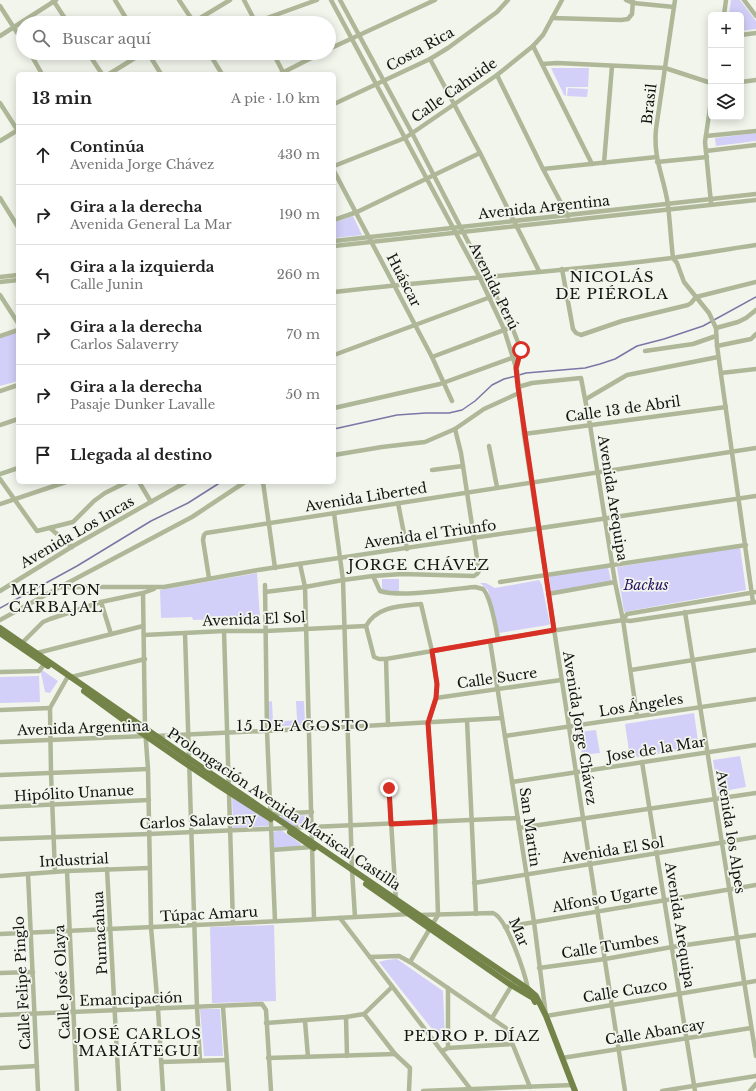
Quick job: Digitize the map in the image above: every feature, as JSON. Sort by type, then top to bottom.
[{"type":"main road","name":"Prolongación Avenida Mariscal Castilla","points":[[0,628],[20,645],[37,653],[46,662]]},
{"type":"main road","name":"Prolongación Avenida Mariscal Castilla","points":[[0,633],[145,728],[229,793],[288,828],[395,902],[418,915],[431,927]]},
{"type":"main road","name":"Prolongación Avenida Mariscal Castilla","points":[[70,678],[145,736],[229,785],[271,817]]},
{"type":"main road","name":"Prolongación Avenida Mariscal Castilla","points":[[395,902],[408,914],[431,927],[513,982],[533,998],[546,1016]]},
{"type":"main road","name":"Prolongación Avenida Mariscal Castilla","points":[[513,982],[528,989],[536,996],[546,1016],[574,1088]]},
{"type":"street","points":[[32,16],[55,0],[64,16]]},
{"type":"street","points":[[116,0],[125,16]]},
{"type":"street","points":[[179,0],[190,16]]},
{"type":"street","points":[[204,16],[230,0]]},
{"type":"street","points":[[244,0],[252,16]]},
{"type":"street","points":[[275,16],[317,0]]},
{"type":"street","name":"Avenida Perú","points":[[331,0],[480,278],[504,329],[517,370]]},
{"type":"street","name":"Avenida Perú","points":[[340,0],[385,81],[488,277],[512,326],[521,350],[517,370]]},
{"type":"street","points":[[336,46],[435,0]]},
{"type":"street","name":"Costa Rica","points":[[336,103],[430,59],[448,48],[497,12],[508,0]]},
{"type":"street","name":"Calle Cahuide","points":[[336,165],[405,138],[497,75],[533,46],[543,35],[562,0]]},
{"type":"street","points":[[626,0],[674,7]]},
{"type":"street","name":"Brasil","points":[[673,258],[668,207],[657,159],[655,139],[674,0]]},
{"type":"street","points":[[724,12],[726,0]]},
{"type":"street","points":[[744,0],[756,16]]},
{"type":"street","points":[[552,18],[625,20],[630,18],[632,14],[633,1]]},
{"type":"street","points":[[0,6],[16,31]]},
{"type":"street","points":[[0,36],[14,28]]},
{"type":"street","points":[[744,35],[756,34]]},
{"type":"street","points":[[533,46],[592,164]]},
{"type":"street","points":[[430,59],[480,153],[539,271]]},
{"type":"street","points":[[34,60],[41,72]]},
{"type":"street","points":[[93,60],[101,72]]},
{"type":"street","points":[[112,72],[132,60]]},
{"type":"street","points":[[152,60],[160,72]]},
{"type":"street","points":[[213,60],[221,72]]},
{"type":"street","points":[[276,60],[282,72]]},
{"type":"street","points":[[284,72],[307,60]]},
{"type":"street","points":[[542,64],[557,63],[664,68],[708,82]]},
{"type":"street","points":[[604,163],[612,66]]},
{"type":"street","points":[[497,75],[570,220]]},
{"type":"street","points":[[744,82],[756,80]]},
{"type":"street","points":[[0,103],[16,127]]},
{"type":"street","points":[[708,120],[706,151],[711,203]]},
{"type":"street","points":[[706,136],[756,130]]},
{"type":"street","points":[[0,141],[16,131]]},
{"type":"street","points":[[706,151],[756,145]]},
{"type":"street","points":[[336,219],[357,212],[480,153]]},
{"type":"street","points":[[543,169],[657,159],[707,157]]},
{"type":"street","name":"Huáscar","points":[[336,174],[432,357],[452,401]]},
{"type":"street","name":"Avenida Argentina","points":[[336,241],[516,226],[552,220],[567,215],[611,213],[755,197]]},
{"type":"street","points":[[0,198],[16,224]]},
{"type":"street","name":"Avenida Argentina","points":[[462,230],[514,221],[570,220],[611,213]]},
{"type":"street","name":"Avenida Argentina","points":[[336,246],[371,239]]},
{"type":"street","points":[[336,292],[673,258],[756,245]]},
{"type":"street","points":[[410,962],[438,915],[435,822],[428,723],[436,698],[437,684],[432,651],[420,604],[389,608],[379,612],[369,620],[366,626],[374,657],[386,659],[432,651],[490,641],[498,640],[554,630],[623,620],[630,621],[755,602],[738,499],[726,406],[716,346],[715,327],[703,304],[684,282],[677,263],[673,258]]},
{"type":"street","points":[[562,269],[573,329],[578,335],[584,335],[622,321],[688,305],[696,297],[756,282]]},
{"type":"street","points":[[0,276],[16,275]]},
{"type":"street","points":[[0,282],[16,280]]},
{"type":"street","points":[[0,295],[16,320]]},
{"type":"street","points":[[336,354],[496,295]]},
{"type":"street","points":[[715,327],[738,322],[756,310]]},
{"type":"street","points":[[432,357],[512,326]]},
{"type":"street","points":[[0,336],[16,331]]},
{"type":"street","points":[[716,346],[750,339],[756,334]]},
{"type":"street","points":[[645,351],[693,344],[716,336]]},
{"type":"street","points":[[336,408],[444,382],[513,356],[520,355]]},
{"type":"street","points":[[586,399],[627,375],[718,357]]},
{"type":"street","points":[[721,373],[756,369]]},
{"type":"street","name":"Avenida Jorge Chávez","points":[[517,370],[524,434],[538,529],[625,1091]]},
{"type":"street","name":"Avenida Arequipa","points":[[518,385],[582,378],[615,582],[623,620],[637,716]]},
{"type":"street","points":[[0,391],[16,386]]},
{"type":"street","points":[[336,455],[425,442],[456,429],[484,409],[519,393]]},
{"type":"street","name":"Calle 13 de Abril","points":[[524,434],[726,406]]},
{"type":"street","points":[[0,425],[16,420]]},
{"type":"street","points":[[265,592],[373,576],[402,574],[474,576],[478,574],[479,571],[459,439],[456,429]]},
{"type":"street","points":[[489,446],[497,487]]},
{"type":"street","name":"Avenida Liberted","points":[[210,578],[204,535],[206,533],[756,448]]},
{"type":"street","points":[[432,470],[463,466]]},
{"type":"street","points":[[0,474],[16,469]]},
{"type":"street","points":[[0,479],[37,531],[73,522],[94,501],[105,493],[123,484]]},
{"type":"street","points":[[0,504],[60,484]]},
{"type":"street","points":[[140,484],[151,502]]},
{"type":"street","name":"Avenida Los Incas","points":[[0,591],[179,484]]},
{"type":"street","points":[[0,620],[60,586],[192,517],[242,484]]},
{"type":"street","points":[[263,484],[275,568]]},
{"type":"street","name":"Avenida el Triunfo","points":[[60,586],[155,588],[300,564],[756,496]]},
{"type":"street","points":[[398,503],[407,549]]},
{"type":"street","points":[[334,513],[343,580],[352,873],[355,917]]},
{"type":"street","points":[[50,528],[72,547]]},
{"type":"street","points":[[500,582],[746,545]]},
{"type":"street","points":[[300,564],[305,587],[314,919]]},
{"type":"street","points":[[373,576],[380,591],[386,593],[425,592],[475,587],[485,590],[494,618],[498,640]]},
{"type":"street","points":[[548,594],[615,582]]},
{"type":"street","points":[[265,585],[267,731],[275,921]]},
{"type":"street","points":[[20,645],[43,622],[101,602],[143,593],[155,588]]},
{"type":"street","points":[[623,620],[627,614],[754,592]]},
{"type":"street","points":[[143,593],[145,736],[149,800],[151,927],[163,1091]]},
{"type":"street","points":[[101,602],[111,634]]},
{"type":"street","name":"Avenida los Alpes","points":[[684,612],[756,1056]]},
{"type":"street","points":[[37,653],[143,626]]},
{"type":"street","name":"Avenida El Sol","points":[[144,635],[366,626]]},
{"type":"street","points":[[224,631],[233,923]]},
{"type":"street","points":[[185,633],[190,832],[200,1061]]},
{"type":"street","name":"San Martin","points":[[490,641],[534,922],[546,1016]]},
{"type":"street","points":[[631,670],[756,650]]},
{"type":"street","points":[[55,872],[50,708],[70,678],[145,659]]},
{"type":"street","points":[[386,659],[388,725]]},
{"type":"street","points":[[0,672],[39,671],[46,662]]},
{"type":"street","name":"Calle Sucre","points":[[436,698],[562,680]]},
{"type":"street","name":"Los Ángeles","points":[[505,736],[756,699]]},
{"type":"street","points":[[0,710],[50,708]]},
{"type":"street","name":"Avenida Argentina","points":[[0,742],[267,731],[502,718]]},
{"type":"street","points":[[467,720],[476,914]]},
{"type":"street","name":"Jose de la Mar","points":[[512,782],[756,745]]},
{"type":"street","name":"Avenida Arequipa","points":[[642,762],[694,1088]]},
{"type":"street","points":[[0,775],[148,769]]},
{"type":"street","points":[[389,788],[395,902]]},
{"type":"street","points":[[519,828],[756,793]]},
{"type":"street","name":"Hipólito Unanue","points":[[0,807],[149,800]]},
{"type":"street","points":[[271,817],[312,812]]},
{"type":"street","name":"Carlos Salaverry","points":[[0,839],[231,831],[518,818]]},
{"type":"street","name":"Avenida El Sol","points":[[474,884],[756,837]]},
{"type":"street","points":[[272,850],[312,845]]},
{"type":"street","name":"Industrial","points":[[0,876],[67,871],[150,868]]},
{"type":"street","name":"Pumacahua","points":[[108,869],[119,1091]]},
{"type":"street","name":"Calle José Olaya","points":[[67,871],[71,931],[77,1091]]},
{"type":"street","name":"Calle Felipe Pinglo","points":[[28,874],[38,1091]]},
{"type":"street","name":"Alfonso Ugarte","points":[[505,926],[756,885]]},
{"type":"street","name":"Túpac Amaru","points":[[0,934],[408,914],[418,915]]},
{"type":"street","name":"Mar","points":[[418,915],[496,914],[501,918],[505,926],[524,973],[528,989]]},
{"type":"street","points":[[340,918],[472,1090]]},
{"type":"street","name":"Calle Tumbes","points":[[539,968],[605,960],[672,947],[756,935]]},
{"type":"street","points":[[370,957],[399,956],[506,1028],[530,1087]]},
{"type":"street","points":[[0,973],[33,972]]},
{"type":"street","name":"Calle Cuzco","points":[[546,1016],[756,981]]},
{"type":"street","points":[[492,1018],[513,982]]},
{"type":"street","points":[[270,1091],[266,1023],[346,1017],[364,1014],[392,987]]},
{"type":"street","points":[[448,988],[448,1048]]},
{"type":"street","name":"Emancipación","points":[[0,1015],[263,1005],[266,1010],[266,1023]]},
{"type":"street","points":[[223,1006],[229,1091]]},
{"type":"street","points":[[364,1014],[395,1054],[410,1068],[409,1091]]},
{"type":"street","points":[[346,1017],[346,1056]]},
{"type":"street","points":[[305,1020],[308,1057]]},
{"type":"street","name":"Calle Abancay","points":[[562,1058],[752,1028]]},
{"type":"street","points":[[442,1051],[448,1048],[512,1044]]},
{"type":"street","points":[[268,1058],[395,1054]]},
{"type":"street","points":[[161,1062],[227,1060]]},
{"type":"street","points":[[0,1068],[37,1066]]},
{"type":"street","points":[[662,1091],[694,1088],[756,1076]]},
{"type":"street","points":[[750,1091],[756,1084]]},
{"type":"street","points":[[423,1091],[530,1087],[539,1089],[574,1088]]},
{"type":"green space","points":[[731,0],[740,0],[756,21],[756,29],[744,31],[744,12],[729,12]]},
{"type":"green space","points":[[551,68],[589,68],[588,87],[566,87],[566,96],[564,95]]},
{"type":"green space","points":[[568,88],[588,89],[587,97],[567,96]]},
{"type":"green space","points":[[756,133],[756,141],[716,146],[715,138]]},
{"type":"green space","points":[[353,216],[362,235],[336,238],[336,222]]},
{"type":"green space","points":[[16,332],[16,382],[0,386],[0,338]]},
{"type":"green space","name":"Backus","points":[[740,547],[746,590],[624,612],[617,567]]},
{"type":"green space","points":[[608,567],[611,581],[551,592],[549,576]]},
{"type":"green space","points":[[257,573],[260,618],[193,620],[192,617],[161,618],[160,590]]},
{"type":"green space","points":[[382,579],[399,579],[399,591],[382,592]]},
{"type":"green space","points":[[539,580],[542,585],[550,624],[499,633],[497,631],[488,590],[480,583],[486,583],[495,588]]},
{"type":"green space","points":[[42,670],[58,681],[50,693],[45,692],[41,673]]},
{"type":"green space","points":[[39,676],[40,702],[0,703],[0,677]]},
{"type":"green space","points":[[272,701],[273,722],[297,720],[296,701],[304,701],[305,724],[268,727],[267,702]]},
{"type":"green space","points":[[694,713],[699,748],[630,758],[625,724]]},
{"type":"green space","points":[[596,730],[600,753],[582,755],[578,732]]},
{"type":"green space","points":[[740,756],[746,787],[718,792],[713,760]]},
{"type":"green space","points":[[232,797],[269,821],[268,826],[233,828]]},
{"type":"green space","points":[[309,815],[310,826],[292,827],[281,819],[281,816]]},
{"type":"green space","points":[[281,830],[301,844],[300,847],[274,848],[273,832]]},
{"type":"green space","points":[[274,925],[276,1001],[212,1003],[210,927]]},
{"type":"green space","points":[[397,959],[443,991],[445,1039],[440,1039],[379,962]]},
{"type":"green space","points":[[200,1009],[220,1009],[223,1056],[204,1056]]},
{"type":"waterway","points":[[519,375],[526,373],[585,368],[600,364],[615,359],[637,346],[703,326],[756,297]]},
{"type":"waterway","points":[[336,429],[397,415],[449,413],[462,410],[475,401],[492,385],[504,379],[516,376]]},
{"type":"waterway","points":[[0,608],[77,566],[151,521],[188,503],[218,484]]},
{"type":"district","name":"NICOLÁS DE PIÉROLA","points":[[612,284]]},
{"type":"district","name":"JORGE CHÁVEZ","points":[[419,564]]},
{"type":"district","name":"MELITON CARBAJAL","points":[[56,598]]},
{"type":"district","name":"15 DE AGOSTO","points":[[303,725]]},
{"type":"district","name":"PEDRO P. DÍAZ","points":[[472,1035]]},
{"type":"district","name":"JOSÉ CARLOS MARIÁTEGUI","points":[[139,1042]]},
{"type":"route","points":[[389,788],[391,824],[435,822],[428,723],[436,698],[437,684],[432,651],[554,630],[518,387],[516,368],[521,350]]}]
